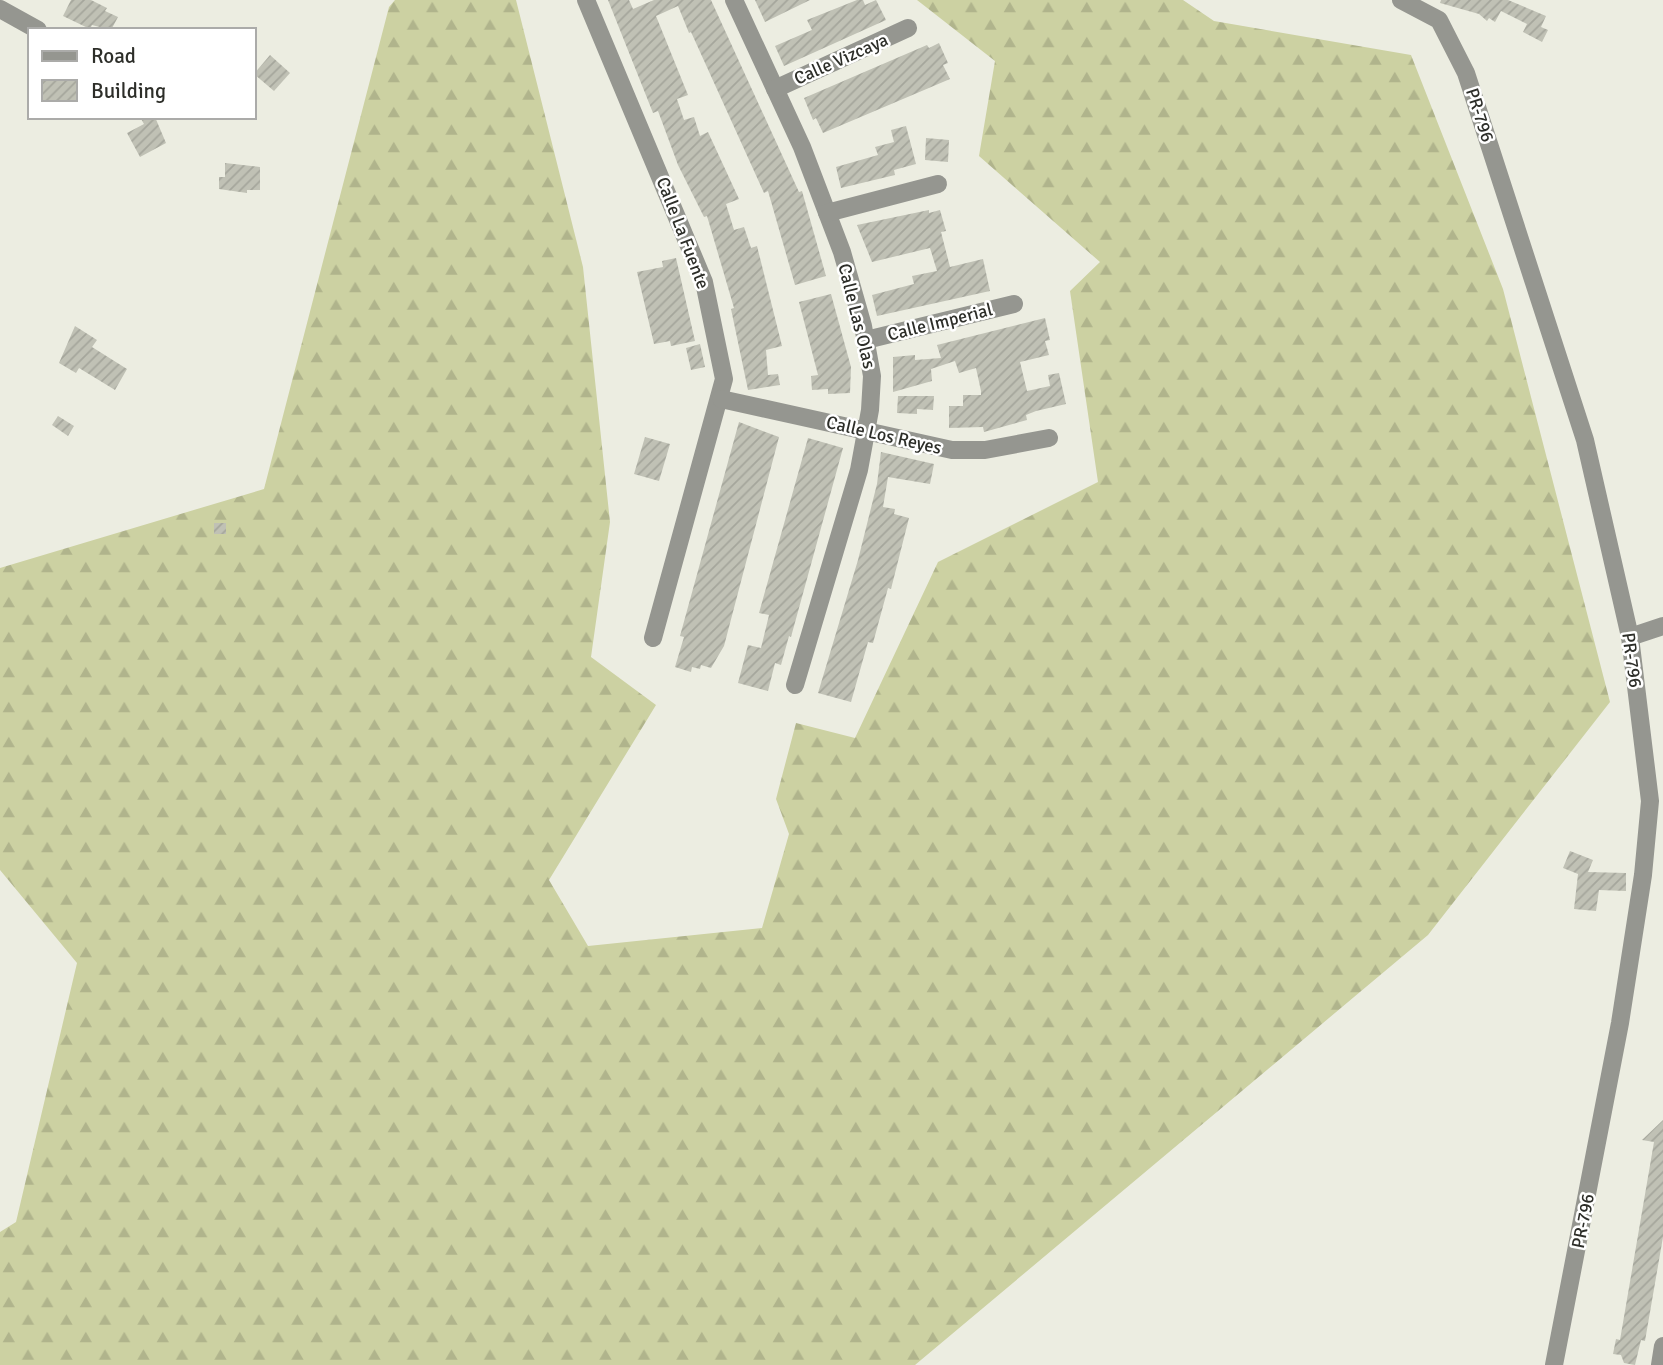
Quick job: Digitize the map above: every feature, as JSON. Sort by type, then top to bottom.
[{"type":"street","name":"Calle La Fuente","points":[[586,0],[704,282],[724,379],[721,399],[653,638]]},
{"type":"street","name":"Calle Las Olas","points":[[734,0],[802,146],[827,213],[866,340],[872,376],[867,430],[859,470],[795,685]]},
{"type":"street","name":"PR-796","points":[[1407,1],[1439,20],[1466,73],[1585,440],[1630,637],[1656,802],[1620,1023],[1554,1365]]},
{"type":"street","points":[[0,9],[34,28]]},
{"type":"street","name":"Calle Vizcaya","points":[[775,89],[908,28]]},
{"type":"street","points":[[827,213],[938,184]]},
{"type":"street","name":"Calle Imperial","points":[[866,340],[1014,304]]},
{"type":"street","name":"Calle Los Reyes","points":[[721,399],[952,450],[985,450],[1049,438]]},
{"type":"street","points":[[1630,637],[1663,626]]},
{"type":"street","points":[[1660,1365],[1663,1346]]},
{"type":"green space","points":[[395,0],[516,0],[583,267],[610,522],[591,657],[656,705],[549,880],[588,946],[762,928],[789,834],[776,799],[796,723],[855,738],[938,562],[1098,482],[1070,291],[1100,262],[979,156],[995,61],[917,0],[1183,0],[1214,21],[1411,55],[1503,289],[1610,702],[1428,935],[915,1365],[0,1365],[0,1232],[16,1222],[77,963],[0,870],[0,568],[264,489],[389,7]]},
{"type":"building","points":[[71,0],[91,0],[118,17],[112,28],[92,25],[88,28],[63,16]]},
{"type":"building","points":[[608,0],[629,0],[633,9],[654,0],[711,0],[799,192],[802,191],[826,276],[795,285],[768,191],[764,193],[678,6],[656,16],[688,95],[677,99],[684,120],[694,117],[700,136],[708,132],[739,199],[726,204],[734,230],[744,227],[751,248],[757,246],[782,346],[766,350],[768,375],[778,374],[780,385],[748,390],[731,309],[734,308],[707,216],[704,217],[678,165],[658,111],[653,113]]},
{"type":"building","points":[[755,0],[810,0],[765,22]]},
{"type":"building","points":[[863,0],[865,5],[876,0],[886,20],[784,66],[775,46],[812,30],[807,20]]},
{"type":"building","points":[[1441,0],[1508,0],[1546,16],[1541,27],[1548,30],[1542,42],[1523,32],[1527,24],[1501,11],[1495,22],[1489,18],[1487,21],[1479,14],[1440,3]]},
{"type":"building","points":[[939,43],[948,63],[943,65],[950,79],[823,133],[816,118],[813,120],[804,98],[927,45],[929,48]]},
{"type":"building","points":[[270,55],[290,73],[274,91],[256,76],[256,72]]},
{"type":"building","points":[[141,119],[156,119],[166,143],[140,157],[127,133],[144,124]]},
{"type":"building","points":[[906,126],[916,164],[894,170],[895,175],[841,188],[836,167],[878,155],[875,147],[894,142],[891,130]]},
{"type":"building","points":[[926,138],[949,140],[948,162],[925,160]]},
{"type":"building","points":[[225,163],[260,167],[260,190],[247,190],[247,193],[219,189],[219,177],[225,177]]},
{"type":"building","points":[[929,210],[929,213],[940,210],[946,231],[941,232],[950,267],[983,259],[990,291],[877,316],[872,295],[914,284],[912,276],[937,271],[930,248],[872,262],[857,225]]},
{"type":"building","points":[[676,258],[695,341],[671,346],[670,341],[654,344],[637,272],[663,267],[662,261]]},
{"type":"building","points":[[831,294],[851,367],[850,393],[828,394],[828,389],[812,390],[811,376],[818,375],[799,302]]},
{"type":"building","points":[[1045,318],[1050,340],[1045,341],[1049,355],[1020,362],[1027,391],[1050,386],[1048,375],[1059,373],[1066,404],[1036,411],[1026,415],[1027,420],[984,432],[983,427],[949,428],[949,406],[963,406],[963,395],[981,395],[976,368],[959,373],[955,361],[931,369],[932,381],[893,392],[893,357],[915,355],[915,360],[941,358],[937,345]]},
{"type":"building","points":[[75,326],[97,340],[92,347],[127,369],[115,390],[79,368],[76,373],[59,363]]},
{"type":"building","points":[[700,344],[705,367],[691,370],[686,348]]},
{"type":"building","points":[[898,396],[934,396],[933,410],[917,409],[917,414],[897,413]]},
{"type":"building","points":[[58,416],[74,426],[68,436],[52,425]]},
{"type":"building","points":[[739,422],[779,437],[724,646],[711,668],[701,665],[700,669],[692,667],[691,672],[675,667],[684,637],[680,636]]},
{"type":"building","points":[[645,437],[670,444],[659,481],[634,474]]},
{"type":"building","points":[[808,438],[843,448],[791,637],[789,636],[781,665],[775,663],[768,691],[738,683],[748,645],[761,648],[769,615],[759,613]]},
{"type":"building","points":[[881,452],[934,464],[930,484],[888,477],[883,507],[895,509],[894,514],[909,518],[891,589],[888,588],[873,643],[868,642],[851,702],[818,693],[858,560],[877,484]]},
{"type":"building","points":[[214,523],[226,523],[226,534],[214,534]]},
{"type":"building","points":[[1570,851],[1593,860],[1588,872],[1626,873],[1626,891],[1599,890],[1596,911],[1574,909],[1578,874],[1563,868]]},
{"type":"building","points":[[1663,1120],[1663,1237],[1645,1341],[1641,1340],[1635,1365],[1624,1363],[1621,1355],[1613,1354],[1616,1339],[1620,1340],[1654,1142],[1642,1140]]}]
